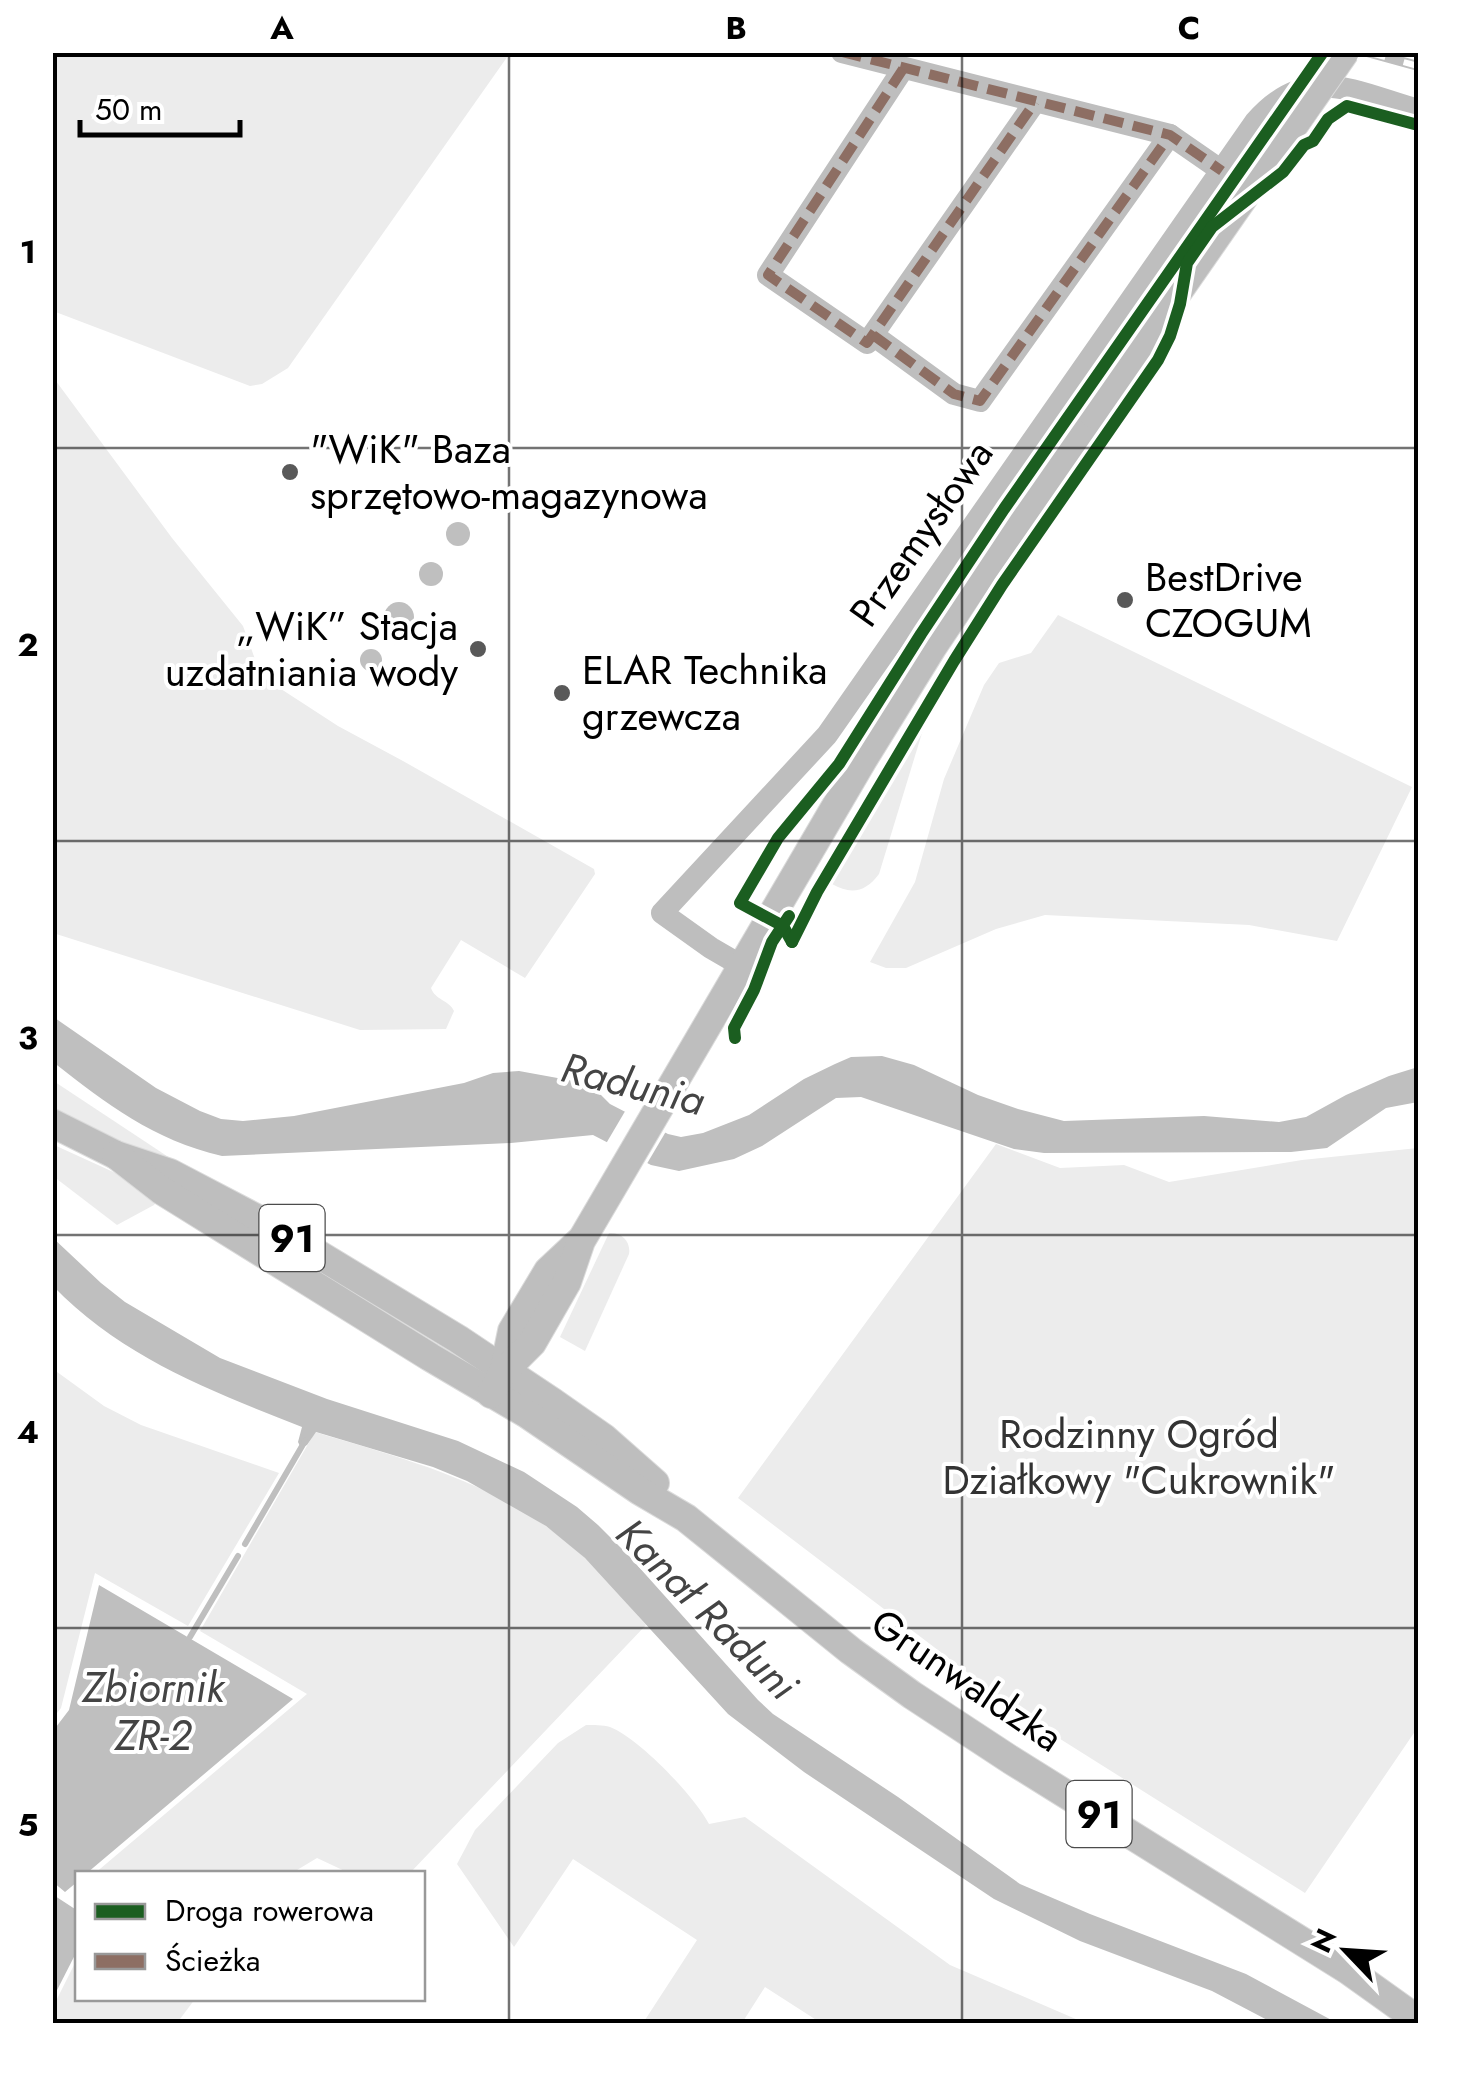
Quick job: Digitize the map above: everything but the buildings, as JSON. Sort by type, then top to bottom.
[{"type":"main road","points":[[497,1382],[532,1342],[567,1282],[581,1241],[932,648],[1345,52]]},
{"type":"main road","name":"Grunwaldzka","points":[[52,1122],[116,1155],[170,1173],[275,1228],[462,1341],[497,1382]]},
{"type":"main road","name":"Grunwaldzka","points":[[116,1155],[161,1190],[497,1382],[604,1438],[650,1478],[686,1518],[912,1695],[1331,1960],[1418,2020]]},
{"type":"main road","points":[[497,1382],[512,1331],[548,1271],[581,1241]]},
{"type":"main road","points":[[462,1341],[512,1331]]},
{"type":"street","points":[[842,52],[1170,135],[1222,171]]},
{"type":"street","points":[[903,69],[768,276],[867,343],[1034,102]]},
{"type":"street","name":"Przemysłowa","points":[[742,966],[662,913],[827,735],[1270,105],[1313,85],[1418,110]]},
{"type":"street","points":[[873,335],[954,394],[980,401],[1170,135]]},
{"type":"green space","points":[[52,53],[510,53],[288,368],[262,384],[250,386],[53,311]]},
{"type":"green space","points":[[53,377],[172,538],[243,626],[261,676],[338,726],[594,869],[595,874],[525,978],[461,940],[431,988],[454,1011],[446,1029],[360,1030],[53,933]]},
{"type":"green space","points":[[1058,615],[1412,787],[1337,941],[1249,925],[1045,915],[996,929],[906,968],[886,968],[870,962],[915,882],[944,779],[984,685],[999,663],[1031,653]]},
{"type":"green space","points":[[946,685],[922,733],[879,874],[858,890],[832,884]]},
{"type":"green space","points":[[52,1080],[182,1166],[147,1154],[53,1108]]},
{"type":"green space","points":[[52,1144],[133,1181],[157,1201],[117,1225],[53,1176]]},
{"type":"green space","name":"Rodzinny Ogród Działkowy \"Cukrownik\"","points":[[996,1144],[1060,1168],[1124,1165],[1169,1182],[1302,1160],[1418,1148],[1418,1727],[1305,1893],[1030,1720],[738,1498]]},
{"type":"green space","points":[[609,1233],[625,1239],[629,1254],[585,1351],[560,1337]]},
{"type":"green space","points":[[53,1369],[104,1406],[141,1425],[279,1473],[188,1626],[95,1573],[61,1708],[53,1718]]},
{"type":"green space","points":[[315,1432],[423,1465],[523,1511],[584,1557],[646,1625],[412,1871],[345,1871],[317,1858],[295,1871],[98,1871],[307,1694],[200,1631]]},
{"type":"green space","points":[[586,1725],[610,1727],[636,1743],[679,1784],[709,1824],[745,1817],[950,1965],[1085,2023],[821,2023],[765,1987],[742,2023],[643,2023],[697,1940],[573,1859],[514,1947],[457,1864],[475,1830],[558,1743]]},
{"type":"green space","points":[[75,1963],[75,2001],[194,2001],[177,2023],[53,2023],[53,2007]]},
{"type":"water","points":[[458,522],[470,534],[458,546],[446,534]]},
{"type":"water","points":[[431,562],[440,565],[440,583],[431,586],[422,583],[419,574],[422,565]]},
{"type":"water","points":[[399,602],[410,606],[414,617],[410,628],[399,632],[388,628],[384,617],[388,606]]},
{"type":"water","points":[[371,649],[379,652],[379,668],[371,671],[363,668],[360,660],[363,652]]},
{"type":"water","points":[[52,1016],[156,1088],[221,1119],[243,1121],[294,1116],[464,1083],[493,1073],[519,1071],[574,1081],[610,1104],[681,1137],[749,1115],[804,1079],[851,1057],[882,1056],[914,1065],[978,1095],[1064,1121],[1204,1116],[1279,1122],[1306,1117],[1346,1095],[1418,1067],[1418,1102],[1386,1108],[1327,1148],[1291,1152],[1044,1153],[1014,1149],[861,1097],[836,1098],[762,1146],[734,1159],[679,1171],[651,1165],[593,1135],[511,1143],[222,1156],[152,1130],[53,1062]]},
{"type":"water","points":[[52,1237],[125,1302],[220,1358],[327,1399],[458,1441],[524,1472],[577,1507],[629,1556],[773,1714],[1020,1884],[1246,1974],[1337,2023],[1273,2023],[1212,1991],[1080,1941],[994,1899],[804,1772],[728,1714],[585,1558],[546,1526],[467,1481],[433,1467],[316,1432],[301,1448],[298,1442],[302,1427],[170,1370],[80,1311],[53,1286]]},
{"type":"water","name":"Zbiornik ZR-2","points":[[99,1585],[293,1699],[89,1871],[75,1871],[75,1884],[65,1892],[53,1882],[53,1731],[69,1710]]},
{"type":"water","points":[[52,1894],[75,1909],[75,1955],[53,1998]]},
{"type":"pier","points":[[627,1108],[668,1128],[645,1167],[604,1147]]},
{"type":"waterway","points":[[245,1544],[305,1441]]},
{"type":"waterway","points":[[190,1637],[238,1556]]},
{"type":"railway","points":[[1367,52],[1418,66]]},
{"type":"marked path","points":[[842,52],[1170,135],[1222,171]]},
{"type":"marked path","points":[[903,69],[768,275],[867,343],[1035,102]]},
{"type":"marked path","points":[[873,335],[954,394],[980,401],[1170,135]]},
{"type":"cycle path","points":[[792,942],[783,926],[740,903],[778,838],[839,764],[1004,509],[1323,52]]},
{"type":"cycle path","points":[[792,942],[817,892],[954,661],[1158,360],[1180,304],[1187,263],[1212,227],[1283,172],[1328,119],[1347,106],[1418,125]]},
{"type":"cycle path","points":[[735,1038],[734,1028],[772,942],[789,916]]},
{"type":"place","name":"\"WiK\" Baza sprzętowo-magazynowa","points":[[290,472]]},
{"type":"place","name":"BestDrive CZOGUM","points":[[1125,600]]},
{"type":"place","name":"„WiK” Stacja uzdatniania wody","points":[[478,649]]},
{"type":"place","name":"ELAR Technika grzewcza","points":[[562,693]]},
{"type":"water label","name":"Radunia","points":[[633,1084]]},
{"type":"water label","name":"Kanał Raduni","points":[[707,1609]]}]
